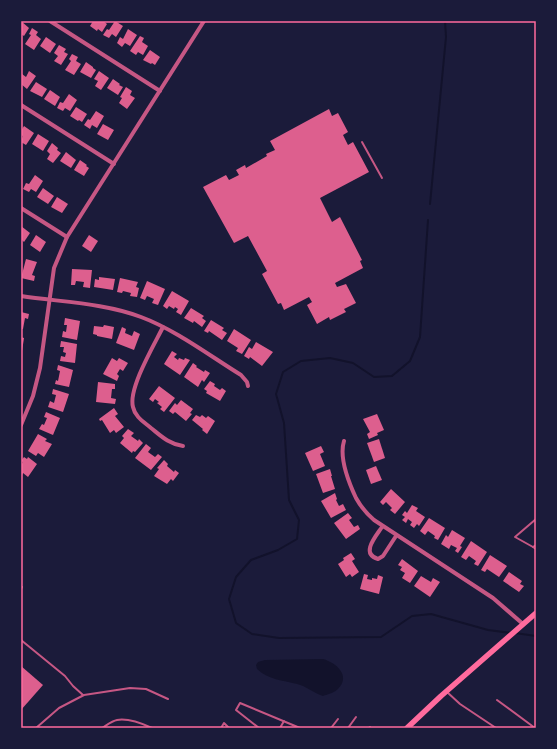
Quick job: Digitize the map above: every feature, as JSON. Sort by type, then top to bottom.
[{"type":"main road","points":[[407,728],[446,691],[536,613]]},
{"type":"street","points":[[50,21],[160,91]]},
{"type":"street","points":[[21,425],[33,396],[38,375],[54,268],[67,237],[204,21]]},
{"type":"street","points":[[21,105],[114,164]]},
{"type":"street","points":[[21,208],[67,237]]},
{"type":"street","points":[[21,296],[105,307],[141,317],[163,327],[241,375],[247,382],[248,386]]},
{"type":"street","points":[[163,327],[136,381],[132,400],[133,407],[139,418],[167,441],[183,446]]},
{"type":"street","points":[[344,441],[341,452],[356,498],[367,513],[382,527],[493,598],[523,624]]},
{"type":"street","points":[[382,527],[371,543],[369,549],[373,558],[378,559],[383,556],[396,536]]},
{"type":"lane","points":[[362,142],[382,178]]},
{"type":"lane","points":[[536,519],[515,537],[536,549]]},
{"type":"lane","points":[[21,640],[65,676],[73,686],[84,695]]},
{"type":"lane","points":[[36,728],[59,708],[84,695],[130,688],[146,688],[168,699]]},
{"type":"lane","points":[[446,691],[460,704],[496,728]]},
{"type":"lane","points":[[497,700],[535,728]]},
{"type":"lane","points":[[259,728],[236,710],[240,703],[300,728]]},
{"type":"lane","points":[[348,728],[356,717]]},
{"type":"lane","points":[[331,728],[338,719]]},
{"type":"lane","points":[[102,728],[116,720],[125,720],[152,728]]},
{"type":"lane","points":[[280,728],[284,721]]},
{"type":"lane","points":[[221,728],[224,723],[229,728]]},
{"type":"shaded area","points":[[323,659],[333,664],[341,671],[343,679],[342,684],[338,689],[323,696],[300,685],[266,675],[257,669],[256,665],[258,662],[265,660]]},
{"type":"building","points":[[21,21],[29,28],[24,36],[21,34]]},
{"type":"building","points":[[93,21],[103,21],[107,24],[102,32],[98,29],[97,31],[90,26]]},
{"type":"building","points":[[115,21],[123,26],[116,37],[112,34],[109,38],[103,35],[107,29],[109,30]]},
{"type":"building","points":[[32,28],[38,32],[36,35],[41,39],[34,50],[25,44],[31,35],[29,34]]},
{"type":"building","points":[[128,29],[137,35],[130,46],[125,43],[122,47],[117,43],[120,37],[123,39]]},
{"type":"building","points":[[140,36],[144,38],[142,42],[148,46],[143,55],[138,52],[136,55],[130,51]]},
{"type":"building","points":[[46,37],[56,44],[50,53],[40,46]]},
{"type":"building","points":[[59,45],[66,49],[64,52],[68,54],[61,65],[54,61],[58,56],[54,53]]},
{"type":"building","points":[[150,50],[160,57],[155,65],[143,60]]},
{"type":"building","points":[[72,54],[78,57],[76,61],[81,64],[74,75],[65,70],[71,61],[69,59]]},
{"type":"building","points":[[86,62],[96,70],[91,78],[80,72]]},
{"type":"building","points":[[29,71],[36,76],[27,89],[21,84],[21,76],[22,74],[26,77]]},
{"type":"building","points":[[99,71],[109,78],[101,90],[95,86],[98,81],[94,79]]},
{"type":"building","points":[[113,79],[123,87],[118,95],[107,88]]},
{"type":"building","points":[[36,82],[47,89],[42,97],[30,91]]},
{"type":"building","points":[[126,87],[132,91],[130,95],[135,98],[127,109],[119,103],[122,98],[120,97]]},
{"type":"building","points":[[50,90],[60,97],[55,106],[44,99]]},
{"type":"building","points":[[69,94],[77,100],[70,111],[65,108],[63,111],[57,108],[60,102],[63,103]]},
{"type":"building","points":[[76,107],[87,114],[82,122],[70,116]]},
{"type":"building","points":[[329,109],[332,116],[338,113],[348,132],[343,135],[348,145],[353,142],[369,172],[320,198],[332,222],[340,217],[362,260],[360,261],[363,268],[335,283],[337,287],[346,284],[356,303],[344,309],[346,312],[330,320],[329,317],[317,324],[307,305],[312,302],[309,297],[284,310],[281,303],[278,304],[262,274],[267,271],[248,236],[234,243],[203,187],[226,175],[229,180],[239,175],[236,170],[245,165],[246,168],[267,156],[266,154],[275,150],[270,141]]},
{"type":"building","points":[[96,111],[104,116],[97,128],[92,125],[90,129],[84,125],[88,119],[90,120]]},
{"type":"building","points":[[103,124],[114,130],[108,140],[97,134]]},
{"type":"building","points":[[24,126],[34,133],[26,145],[21,142],[23,136],[21,135],[21,131]]},
{"type":"building","points":[[38,134],[49,141],[43,151],[32,144]]},
{"type":"building","points":[[52,143],[61,153],[53,163],[47,159],[50,154],[47,151]]},
{"type":"building","points":[[66,152],[76,160],[71,168],[60,161]]},
{"type":"building","points":[[80,160],[89,168],[84,176],[74,170]]},
{"type":"building","points":[[35,175],[43,181],[36,192],[31,189],[29,192],[23,189],[26,183],[29,184]]},
{"type":"building","points":[[43,188],[54,196],[48,204],[37,197]]},
{"type":"building","points":[[57,197],[68,204],[62,213],[51,207]]},
{"type":"building","points":[[21,226],[30,233],[24,242],[21,239]]},
{"type":"building","points":[[36,235],[46,242],[40,252],[30,245]]},
{"type":"building","points":[[89,235],[98,241],[91,252],[82,246]]},
{"type":"building","points":[[26,259],[37,262],[32,275],[35,276],[34,281],[21,278]]},
{"type":"building","points":[[72,269],[92,270],[90,288],[83,287],[84,282],[76,281],[75,285],[71,285]]},
{"type":"building","points":[[99,277],[115,279],[113,290],[94,287],[95,279],[99,280]]},
{"type":"building","points":[[120,278],[138,282],[136,287],[139,288],[137,297],[130,296],[131,293],[123,291],[122,293],[117,292]]},
{"type":"building","points":[[147,281],[165,289],[158,305],[152,303],[154,299],[147,296],[145,300],[140,298]]},
{"type":"building","points":[[172,291],[189,301],[181,315],[176,312],[178,309],[175,307],[174,309],[169,306],[167,309],[163,306]]},
{"type":"building","points":[[191,308],[204,316],[202,318],[206,321],[202,327],[194,321],[193,323],[184,318]]},
{"type":"building","points":[[21,312],[29,314],[28,319],[25,318],[23,329],[21,329]]},
{"type":"building","points":[[65,318],[80,321],[77,340],[62,337],[63,331],[66,332],[67,325],[64,325]]},
{"type":"building","points":[[211,320],[224,328],[222,330],[227,333],[222,340],[209,331],[208,333],[204,331]]},
{"type":"building","points":[[104,325],[114,327],[112,339],[93,334],[94,326],[103,327]]},
{"type":"building","points":[[122,327],[126,329],[125,333],[132,336],[134,331],[140,334],[134,350],[116,343]]},
{"type":"building","points":[[234,329],[251,340],[242,354],[236,351],[238,348],[227,341]]},
{"type":"building","points":[[21,337],[24,338],[22,351],[21,351]]},
{"type":"building","points":[[61,341],[77,344],[75,363],[60,361],[61,356],[65,357],[66,353],[63,352],[64,347],[60,347]]},
{"type":"building","points":[[256,342],[273,352],[262,366],[250,357],[249,359],[244,356],[249,347],[252,349]]},
{"type":"building","points":[[172,351],[177,354],[174,357],[178,360],[179,358],[184,360],[185,358],[190,360],[180,375],[164,364]]},
{"type":"building","points":[[112,358],[117,361],[119,358],[128,363],[123,371],[120,369],[117,374],[119,376],[117,381],[103,374]]},
{"type":"building","points":[[193,363],[204,372],[205,370],[210,373],[204,382],[202,380],[198,387],[184,377]]},
{"type":"building","points":[[58,365],[73,370],[69,387],[55,384],[56,380],[58,381],[60,371],[57,370]]},
{"type":"building","points":[[210,381],[220,390],[222,388],[226,391],[220,401],[206,393],[207,391],[204,389]]},
{"type":"building","points":[[98,382],[115,384],[115,389],[112,389],[111,398],[116,399],[115,404],[96,402]]},
{"type":"building","points":[[159,386],[175,398],[164,412],[160,409],[162,407],[157,403],[159,402],[155,399],[153,402],[149,399]]},
{"type":"building","points":[[53,389],[69,394],[63,412],[48,407],[50,401],[54,403],[56,395],[52,394]]},
{"type":"building","points":[[181,400],[193,409],[190,413],[192,414],[186,421],[175,412],[173,414],[169,411],[175,403],[177,405]]},
{"type":"building","points":[[114,408],[118,414],[115,416],[124,427],[116,433],[114,430],[110,433],[102,420],[100,421],[99,419]]},
{"type":"building","points":[[46,412],[60,418],[53,435],[39,429],[42,424],[44,425],[47,418],[44,417]]},
{"type":"building","points":[[377,414],[384,430],[377,433],[378,435],[369,439],[367,434],[370,432],[363,419]]},
{"type":"building","points":[[196,415],[200,417],[202,415],[206,418],[208,416],[215,421],[207,434],[192,420]]},
{"type":"building","points":[[128,429],[134,433],[131,436],[138,441],[139,439],[143,443],[135,452],[133,451],[132,453],[120,443],[124,438],[122,436]]},
{"type":"building","points":[[38,434],[47,439],[45,441],[52,444],[44,457],[38,453],[36,456],[28,451]]},
{"type":"building","points":[[379,439],[385,458],[374,462],[367,443]]},
{"type":"building","points":[[146,444],[151,448],[148,452],[155,457],[158,454],[162,457],[151,470],[135,458]]},
{"type":"building","points":[[321,446],[324,452],[320,454],[325,466],[313,471],[305,453]]},
{"type":"building","points":[[24,457],[27,459],[28,457],[37,464],[28,477],[23,473],[21,477],[21,466],[23,462],[21,461]]},
{"type":"building","points":[[164,460],[168,464],[167,466],[174,472],[175,470],[179,473],[173,481],[171,479],[167,484],[154,476],[159,469],[157,468]]},
{"type":"building","points":[[376,466],[382,480],[371,484],[366,470]]},
{"type":"building","points":[[330,469],[335,489],[323,493],[316,474]]},
{"type":"building","points":[[391,489],[405,502],[395,514],[390,510],[392,508],[386,502],[383,505],[380,502]]},
{"type":"building","points":[[335,493],[339,506],[343,504],[346,510],[331,518],[321,501]]},
{"type":"building","points":[[412,505],[418,508],[416,511],[425,517],[419,526],[417,524],[414,528],[410,525],[412,522],[408,519],[406,523],[402,520],[405,517],[402,515],[405,511],[407,513]]},
{"type":"building","points":[[348,513],[352,518],[349,520],[354,527],[358,525],[360,529],[346,539],[334,523]]},
{"type":"building","points":[[429,518],[445,528],[438,540],[428,531],[425,535],[420,531]]},
{"type":"building","points":[[452,530],[465,538],[458,553],[455,551],[457,548],[451,545],[449,549],[441,544],[446,535],[448,537]]},
{"type":"building","points":[[471,541],[487,552],[478,566],[474,564],[476,561],[469,556],[466,560],[461,557]]},
{"type":"building","points":[[351,553],[355,559],[352,561],[359,572],[352,577],[350,574],[346,577],[338,564],[344,560],[343,558]]},
{"type":"building","points":[[490,555],[507,566],[499,577],[487,569],[485,572],[481,570]]},
{"type":"building","points":[[402,559],[418,571],[410,583],[402,578],[405,573],[400,570],[402,567],[398,565]]},
{"type":"building","points":[[509,572],[522,581],[520,584],[524,586],[519,592],[503,581]]},
{"type":"building","points":[[364,574],[368,575],[367,579],[372,580],[372,578],[377,579],[378,575],[383,577],[379,594],[360,589]]},
{"type":"building","points":[[421,576],[431,582],[433,578],[440,582],[430,597],[414,586]]},
{"type":"building","points":[[21,666],[43,685],[21,710]]},
{"type":"waterway","points":[[430,204],[446,37],[445,21]]},
{"type":"waterway","points":[[428,220],[420,337],[410,361],[392,376],[374,377],[353,363],[330,358],[301,361],[283,372],[276,394],[284,423],[289,500],[299,520],[297,539],[278,550],[251,560],[236,577],[229,599],[236,623],[252,634],[279,638],[381,637],[412,616],[431,614],[488,630],[511,633]]},
{"type":"waterway","points":[[515,633],[536,636]]}]
